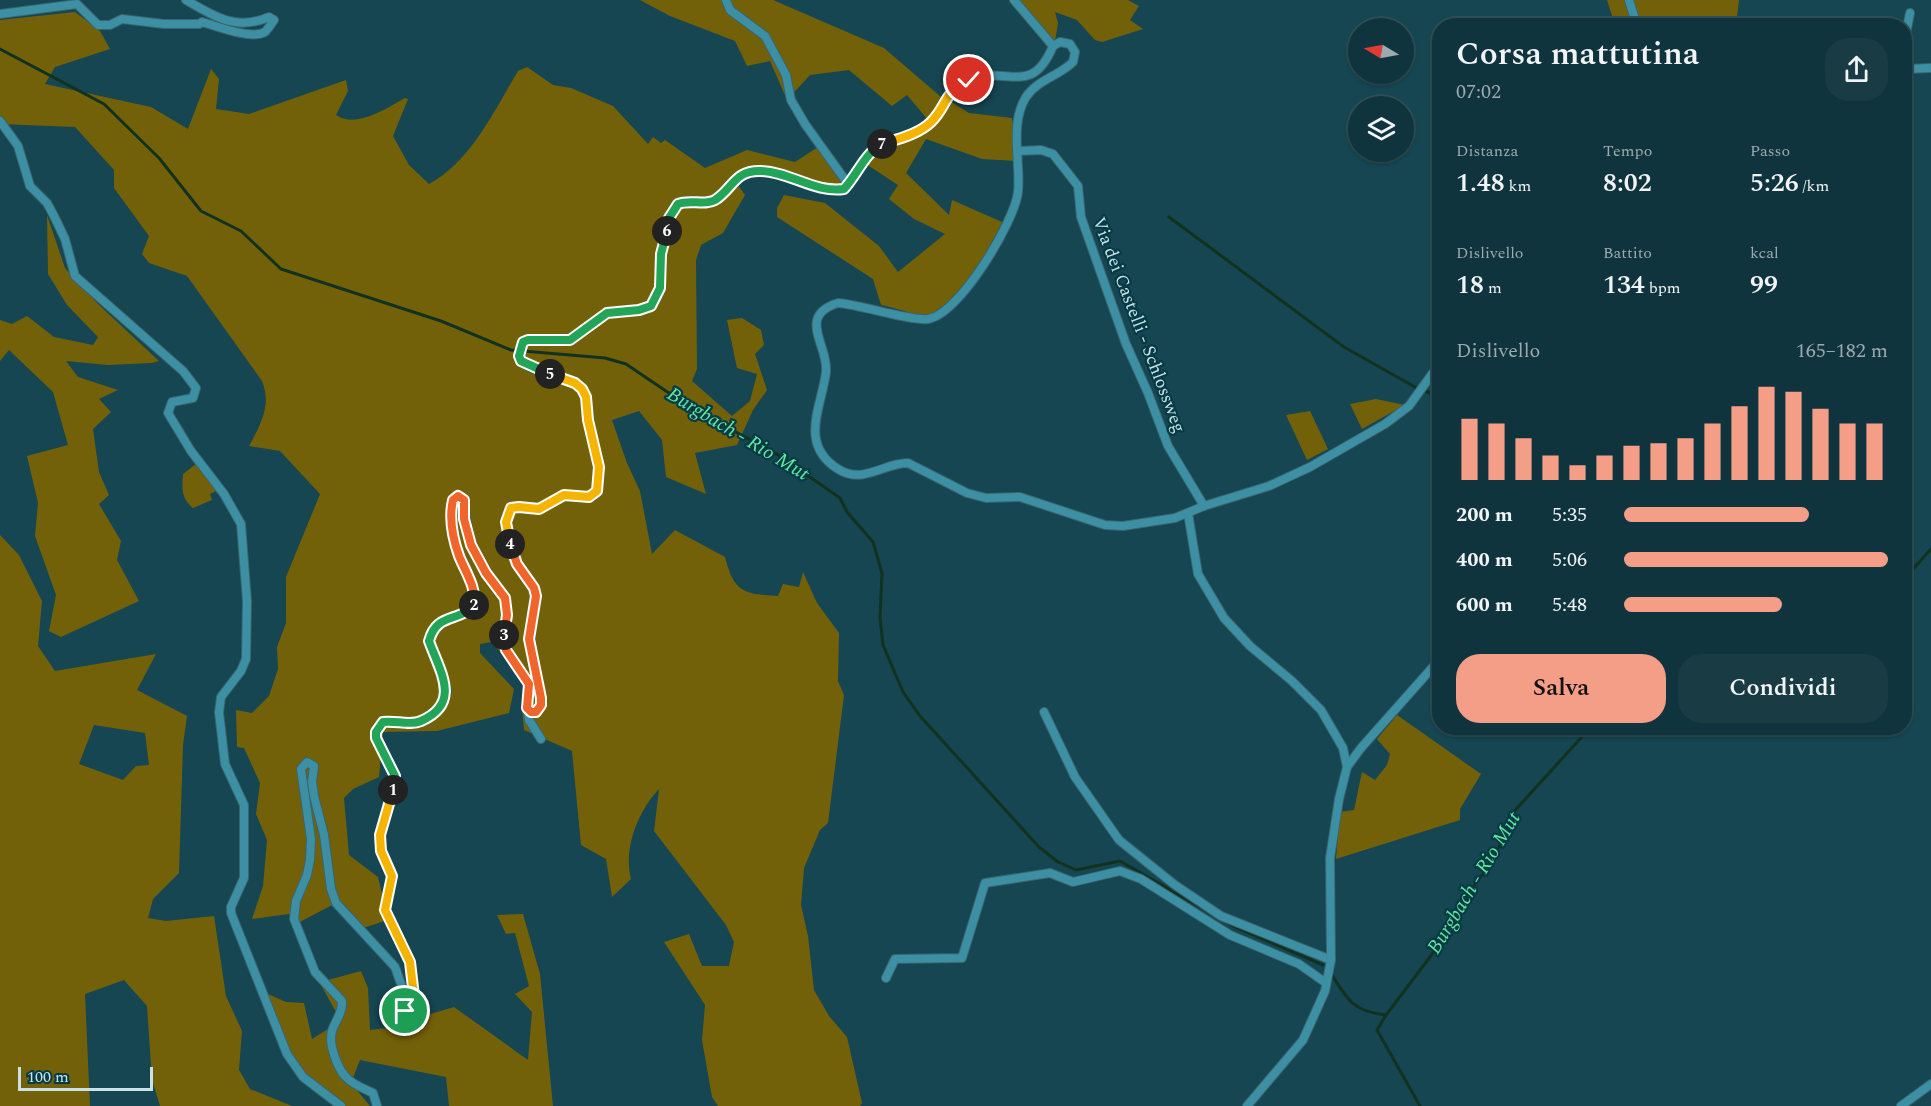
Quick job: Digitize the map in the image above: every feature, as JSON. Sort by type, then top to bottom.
[{"type":"street","points":[[0,14],[77,4],[98,25],[110,25],[122,19],[164,24],[199,24],[202,21],[232,32],[257,34],[264,32],[274,20],[269,17],[244,25],[205,11],[186,0]]},
{"type":"street","points":[[726,0],[730,10],[765,36],[786,75],[791,100],[848,184]]},
{"type":"street","points":[[1014,0],[1053,46]]},
{"type":"street","points":[[1629,0],[1635,18]]},
{"type":"street","points":[[1909,18],[1910,12]]},
{"type":"street","points":[[528,711],[536,712],[541,705],[529,639],[536,596],[534,588],[517,564],[511,550],[506,522],[508,514],[515,507],[539,509],[564,495],[580,498],[593,496],[599,483],[599,467],[588,420],[586,397],[582,389],[575,383],[526,365],[519,356],[521,345],[528,340],[570,340],[607,313],[639,310],[651,306],[660,288],[661,254],[669,218],[681,202],[711,201],[720,196],[736,178],[755,171],[782,174],[827,189],[844,189],[871,151],[931,123],[945,100],[958,85],[976,78],[1026,76],[1036,72],[1045,65],[1053,46],[1060,42],[1070,44],[1075,52],[1073,62],[1036,87],[1025,98],[1018,124],[1018,192],[1013,213],[982,267],[946,311],[930,319],[916,318],[860,305],[838,303],[828,306],[820,313],[816,324],[817,336],[826,364],[826,373],[814,420],[814,430],[820,448],[838,469],[865,476],[900,463],[908,463],[967,493],[986,498],[1020,497],[1105,525],[1145,524],[1188,513],[1269,486],[1310,467],[1384,424],[1409,406],[1432,374]]},
{"type":"street","points":[[1912,69],[1931,68]]},
{"type":"street","points":[[0,121],[18,146],[30,186],[47,203],[54,216],[65,239],[75,276],[87,289],[142,334],[194,384],[196,394],[193,398],[170,405],[168,413],[186,443],[224,494],[241,524],[247,601],[246,659],[241,671],[221,697],[219,712],[225,764],[244,805],[244,878],[231,907],[231,913],[287,1054],[303,1077],[341,1106]]},
{"type":"street","name":"Via dei Castelli - Schlossweg","points":[[1018,151],[1041,150],[1053,154],[1078,186],[1081,217],[1126,344],[1168,446],[1204,506]]},
{"type":"street","points":[[376,1106],[373,1093],[348,1080],[338,1062],[331,1044],[331,1033],[340,1013],[342,1001],[315,972],[294,919],[296,901],[307,875],[311,839],[301,769],[307,762],[314,766],[312,782],[314,796],[324,836],[331,889],[336,903],[395,967],[401,984],[406,1017],[416,1026],[421,1020],[414,996],[410,962],[385,910],[392,876],[381,851],[380,835],[395,776],[376,738],[376,732],[383,722],[420,722],[442,706],[446,697],[445,683],[429,641],[430,635],[443,619],[469,610],[475,598],[458,553],[453,532],[451,508],[455,497],[464,500],[464,519],[471,545],[486,573],[505,598],[507,615],[503,641],[506,650],[529,684],[527,704],[529,720],[541,740]]},
{"type":"street","points":[[1188,513],[1198,574],[1224,618],[1250,646],[1322,710],[1343,748],[1347,767]]},
{"type":"street","points":[[1247,1106],[1303,1040],[1326,983],[1331,960],[1329,858],[1347,767],[1432,667]]},
{"type":"street","points":[[1044,712],[1075,777],[1119,840],[1175,885],[1221,915],[1331,960]]},
{"type":"street","points":[[886,978],[895,959],[962,957],[985,883],[1050,873],[1072,882],[1120,871],[1141,879],[1230,935],[1299,964],[1326,983]]},
{"type":"street","points":[[1901,1106],[1931,1084]]},
{"type":"shaded area","points":[[640,0],[773,0],[884,48],[941,97],[928,120],[907,95],[892,106],[849,70],[810,75],[787,100],[770,61],[747,66],[735,41],[670,16]]},
{"type":"shaded area","points":[[1019,0],[1128,0],[1139,6],[1130,20],[1143,29],[1102,42],[1095,40],[1077,20],[1055,12],[1058,23],[1055,41]]},
{"type":"shaded area","points":[[1607,0],[1739,0],[1737,18],[1613,18]]},
{"type":"shaded area","points":[[75,12],[100,31],[110,49],[55,67],[45,84],[151,107],[188,129],[211,69],[219,79],[216,109],[249,114],[346,80],[348,91],[336,115],[344,119],[353,120],[371,116],[405,98],[408,99],[393,136],[409,165],[429,184],[444,174],[469,149],[518,71],[527,67],[553,85],[571,88],[613,106],[648,144],[653,137],[661,143],[665,140],[705,168],[747,150],[795,162],[818,147],[844,183],[832,186],[766,166],[731,176],[745,195],[723,233],[701,245],[696,260],[697,369],[692,381],[732,416],[750,401],[757,374],[737,368],[727,320],[742,318],[761,330],[764,345],[755,354],[767,390],[753,410],[737,445],[695,453],[706,494],[666,477],[662,440],[639,411],[612,420],[627,463],[640,491],[652,554],[675,530],[725,557],[736,584],[756,594],[778,596],[783,584],[799,587],[803,572],[817,603],[839,633],[838,681],[844,695],[828,823],[820,830],[804,868],[801,905],[808,936],[814,990],[829,1016],[847,1037],[862,1103],[860,1106],[718,1106],[712,1097],[702,1040],[705,1005],[664,942],[689,934],[702,966],[729,966],[734,942],[726,925],[654,831],[659,789],[645,808],[634,831],[629,855],[631,879],[612,897],[606,859],[581,845],[572,751],[524,730],[522,708],[525,685],[508,660],[491,642],[480,644],[480,653],[514,689],[509,713],[437,731],[383,732],[379,777],[353,789],[344,798],[349,855],[378,877],[388,920],[360,929],[336,903],[298,923],[289,914],[252,919],[263,886],[267,840],[256,814],[260,783],[244,748],[237,747],[236,710],[252,713],[269,696],[278,669],[277,647],[286,623],[286,577],[320,494],[280,451],[249,446],[261,423],[265,407],[265,390],[262,381],[187,276],[149,263],[142,254],[149,236],[114,188],[114,170],[75,127],[0,124],[0,20]]},
{"type":"shaded area","points":[[950,101],[969,113],[1012,118],[1017,161],[982,159],[926,139],[906,173],[949,215],[952,200],[1002,222],[981,261],[961,291],[950,303],[938,311],[922,315],[881,305],[873,279],[777,217],[777,208],[784,195],[825,203],[879,246],[898,272],[945,234],[914,219],[889,199],[898,185],[866,164],[877,150],[934,126]]},
{"type":"shaded area","points":[[47,215],[65,268],[98,304],[159,361],[108,365],[66,361],[78,377],[118,390],[99,399],[111,412],[93,429],[99,472],[109,495],[99,504],[121,541],[117,560],[139,601],[61,637],[49,631],[56,595],[35,536],[38,503],[27,456],[68,445],[53,392],[9,350],[0,361],[0,320],[12,324],[27,316],[54,337],[93,345],[98,337],[67,305],[48,274]]},
{"type":"shaded area","points":[[1376,399],[1405,405],[1362,429],[1350,404]]},
{"type":"shaded area","points":[[1310,411],[1328,449],[1307,460],[1286,415]]},
{"type":"shaded area","points":[[196,464],[207,474],[216,491],[210,494],[212,500],[193,508],[186,501],[182,484],[183,474]]},
{"type":"shaded area","points":[[0,535],[19,555],[42,601],[38,646],[55,671],[156,654],[137,690],[187,716],[183,745],[179,873],[153,899],[148,918],[166,921],[214,916],[226,996],[242,1031],[239,1070],[250,1089],[292,1106],[160,1106],[152,1080],[147,1006],[124,980],[85,994],[90,1106],[0,1106]],"holes":[[[94,725],[145,733],[149,765],[136,766],[123,780],[79,764]]]},
{"type":"shaded area","points":[[1397,715],[1481,774],[1460,809],[1460,820],[1336,859],[1340,812],[1354,810],[1362,772],[1375,780],[1387,765],[1390,754],[1377,739]]},
{"type":"shaded area","points":[[523,914],[540,974],[553,1106],[449,1106],[446,1077],[360,1060],[351,1083],[370,1106],[345,1106],[309,1078],[288,1048],[268,994],[286,1002],[304,1003],[312,1039],[328,1029],[336,1012],[321,985],[328,980],[361,971],[368,988],[370,1030],[396,1027],[400,1006],[427,1015],[454,1007],[528,1060],[532,1012],[515,994],[529,986],[515,933],[506,934],[497,915]]},
{"type":"waterway","name":"Burgbach - Rio Mut","points":[[0,49],[104,104],[159,158],[201,211],[241,231],[281,269],[441,321],[511,350],[605,358],[626,364],[697,412],[774,452],[840,498],[847,512],[873,542],[882,573],[880,618],[883,645],[903,692],[920,716],[1039,847],[1058,862],[1076,870],[1120,861],[1233,926],[1323,965]]},
{"type":"waterway","points":[[1169,217],[1344,347],[1415,387],[1432,394]]},
{"type":"waterway","name":"Burgbach - Rio Mut","points":[[1912,570],[1931,549]]},
{"type":"waterway","name":"Burgbach - Rio Mut","points":[[1332,975],[1353,1004],[1367,1011],[1386,1015],[1436,949],[1443,930],[1487,868],[1502,842],[1509,817],[1584,735]]},
{"type":"waterway","points":[[1386,1015],[1377,1030],[1420,1106]]},
{"type":"route","points":[[405,1011],[406,1017],[412,1024],[416,1026],[419,1024],[421,1020],[414,996],[410,962],[385,910],[392,876],[381,851],[380,835],[395,776],[376,738],[376,732],[383,722],[420,722],[442,706],[446,697],[447,690],[429,641],[430,635],[443,619],[462,615],[469,610],[474,605],[475,598],[458,553],[453,532],[451,508],[453,500],[458,496],[464,500],[464,519],[471,545],[486,573],[505,598],[507,615],[503,641],[506,650],[529,684],[528,711],[536,712],[541,705],[541,698],[529,639],[536,596],[534,588],[517,564],[511,550],[506,522],[508,514],[511,508],[515,507],[539,509],[564,495],[580,498],[593,496],[599,483],[599,467],[588,420],[586,397],[582,389],[575,383],[526,365],[519,356],[521,345],[528,340],[570,340],[607,313],[639,310],[651,306],[655,302],[662,279],[661,254],[669,218],[675,206],[681,202],[704,202],[716,199],[736,178],[755,171],[773,172],[827,189],[844,189],[852,181],[871,151],[931,123],[949,93],[958,85],[969,80]]}]
